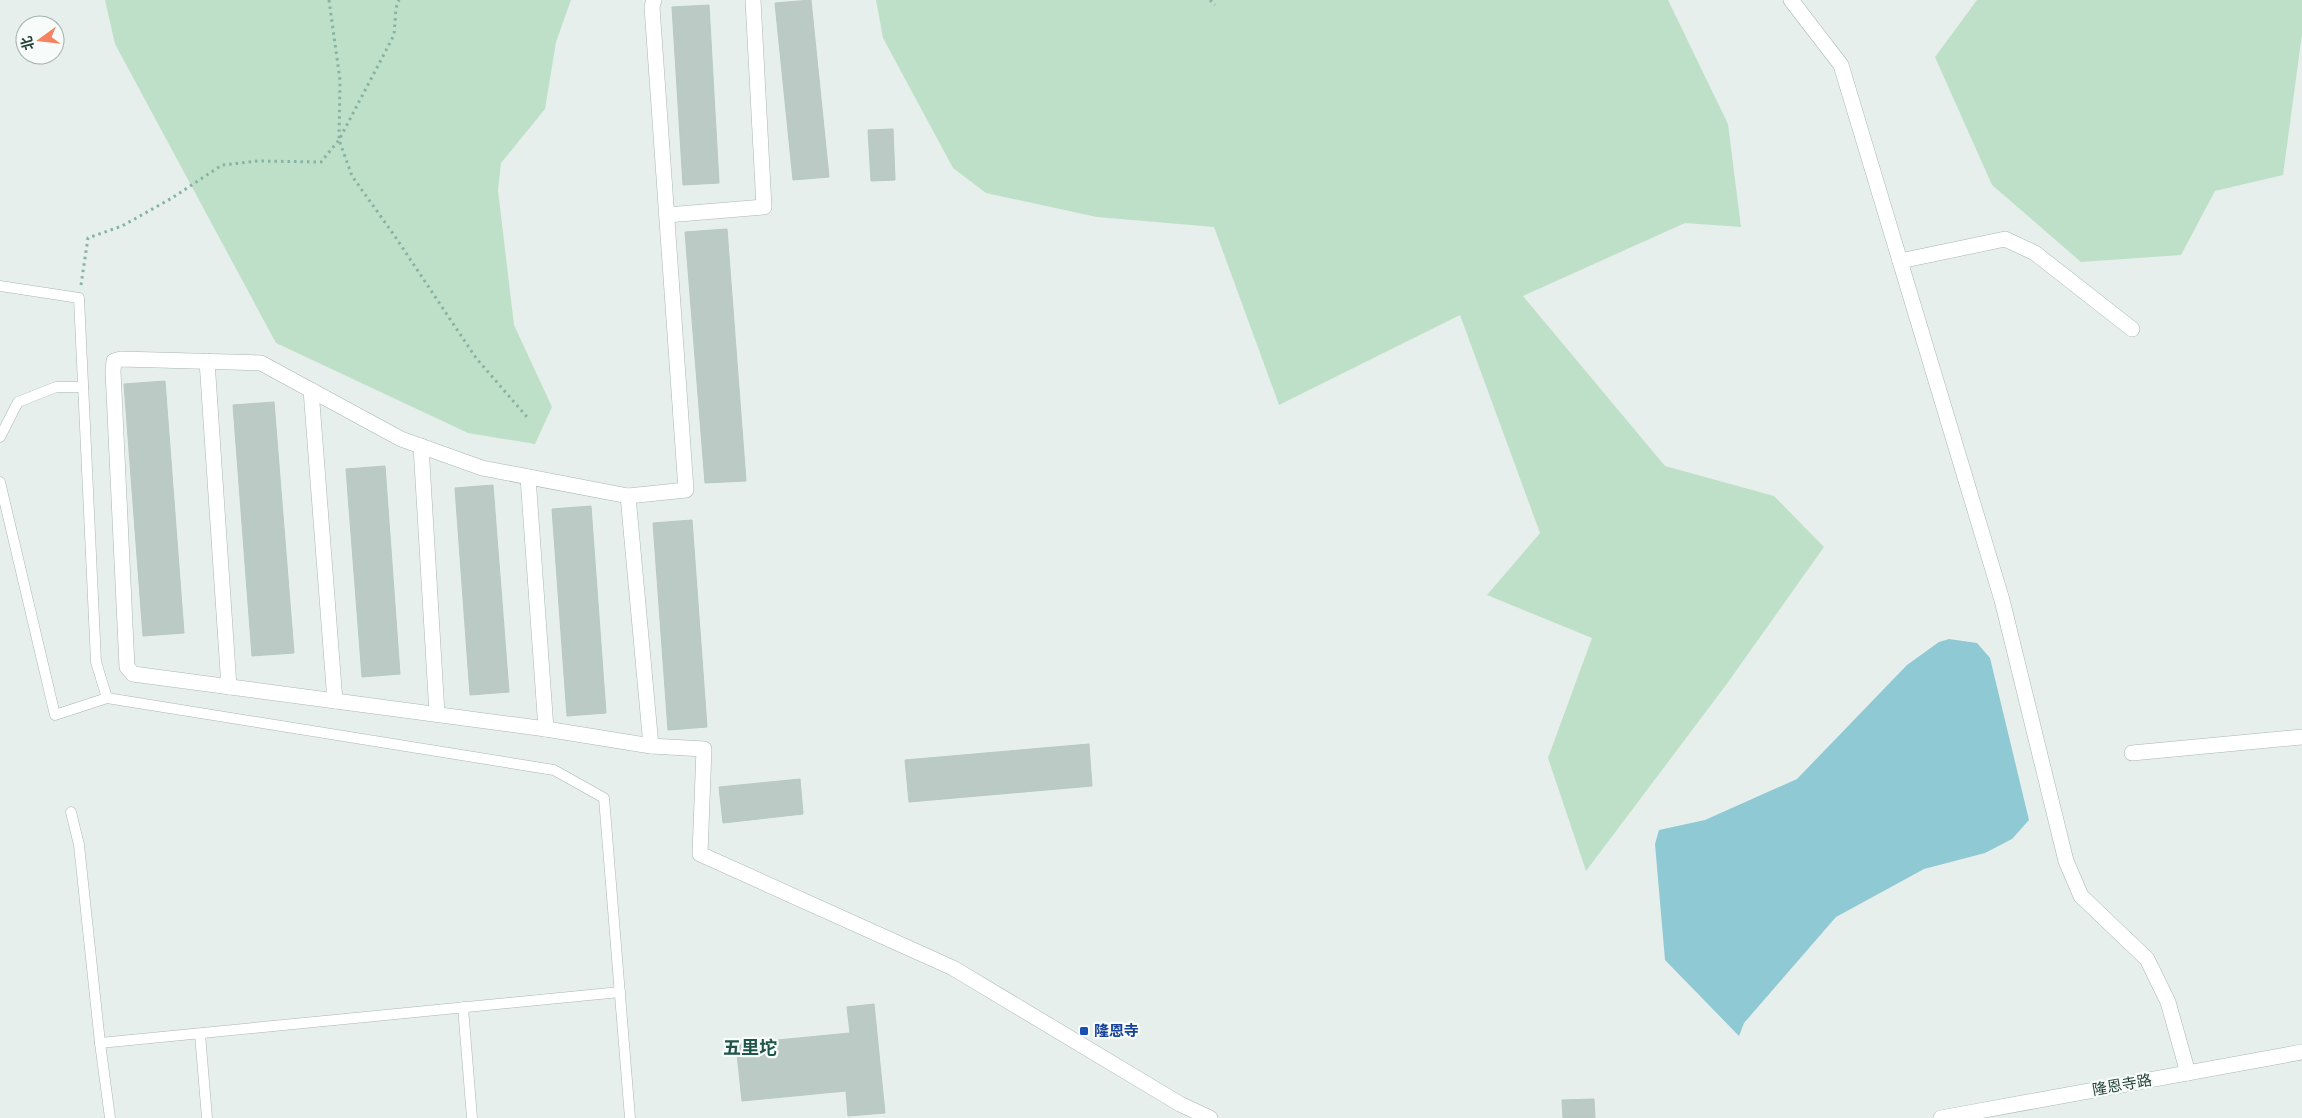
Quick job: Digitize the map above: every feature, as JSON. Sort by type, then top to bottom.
[{"type":"street","points":[[654,0],[652,7],[686,490],[628,496],[482,468],[401,439],[262,363],[121,359],[114,362],[127,667],[133,674],[546,728],[651,746],[704,749],[700,854],[953,968],[1180,1104],[1210,1118]]},
{"type":"street","points":[[667,215],[764,207],[753,0]]},
{"type":"street","points":[[1791,0],[1841,66],[2002,600],[2066,861],[2081,896],[2147,959],[2168,1002],[2188,1073]]},
{"type":"street","points":[[1900,261],[2005,239],[2035,253],[2132,330]]},
{"type":"street","points":[[207,361],[229,687]]},
{"type":"street","points":[[311,390],[335,701]]},
{"type":"street","points":[[421,446],[437,714]]},
{"type":"street","points":[[528,477],[546,728]]},
{"type":"street","points":[[628,496],[651,746]]},
{"type":"street","points":[[2132,753],[2302,737]]},
{"type":"street","name":"隆恩寺路","points":[[1941,1118],[2302,1052]]},
{"type":"lane","points":[[0,286],[79,298],[96,662],[107,698]]},
{"type":"lane","points":[[0,437],[18,402],[56,387],[83,387]]},
{"type":"lane","points":[[0,482],[55,715],[107,698],[554,770],[604,798],[630,1118]]},
{"type":"lane","points":[[71,812],[79,845],[110,1118]]},
{"type":"lane","points":[[100,1043],[620,992]]},
{"type":"lane","points":[[463,1007],[472,1118]]},
{"type":"lane","points":[[200,1034],[207,1118]]},
{"type":"path","points":[[329,0],[340,80],[339,140],[352,176],[476,358],[528,417]]},
{"type":"path","points":[[79,298],[88,238],[122,226],[172,198],[222,165],[258,161],[321,162],[339,140],[394,35],[396,8],[399,0]]},
{"type":"path","points":[[1210,0],[1215,5]]},
{"type":"green space","points":[[105,0],[571,0],[556,42],[545,109],[501,163],[498,190],[514,325],[552,407],[535,444],[468,433],[276,343],[115,44]]},
{"type":"green space","points":[[876,0],[1668,0],[1728,124],[1741,227],[1685,223],[1523,296],[1665,466],[1774,496],[1824,547],[1726,685],[1586,871],[1548,758],[1592,638],[1487,595],[1540,533],[1460,315],[1279,405],[1214,227],[1097,217],[986,193],[953,168],[883,38]]},
{"type":"green space","points":[[1977,0],[2302,0],[2302,34],[2283,175],[2215,191],[2181,255],[2081,262],[1992,185],[1935,57]]},
{"type":"water","points":[[1949,639],[1977,643],[1990,658],[2029,820],[2012,839],[1985,853],[1924,869],[1836,917],[1744,1023],[1739,1036],[1665,960],[1655,844],[1659,830],[1705,820],[1797,779],[1907,665],[1939,642]]},
{"type":"building","points":[[811,0],[829,177],[793,180],[775,3]]},
{"type":"building","points":[[709,5],[719,183],[683,185],[672,7]]},
{"type":"building","points":[[893,129],[895,180],[871,181],[868,130]]},
{"type":"building","points":[[727,229],[746,481],[705,483],[685,232]]},
{"type":"building","points":[[165,381],[184,633],[143,636],[124,384]]},
{"type":"building","points":[[274,402],[294,653],[252,656],[233,405]]},
{"type":"building","points":[[385,466],[400,674],[362,677],[346,469]]},
{"type":"building","points":[[493,485],[509,692],[470,695],[455,488]]},
{"type":"building","points":[[591,506],[606,713],[567,716],[552,509]]},
{"type":"building","points":[[692,520],[707,727],[668,730],[653,523]]},
{"type":"building","points":[[1089,744],[1092,786],[909,802],[905,760]]},
{"type":"building","points":[[800,779],[803,814],[723,823],[719,787]]},
{"type":"building","points":[[874,1004],[885,1113],[848,1116],[846,1091],[742,1101],[736,1044],[850,1033],[847,1007]]},
{"type":"building","points":[[1594,1099],[1595,1118],[1563,1118],[1562,1100]]},
{"type":"place","name":"隆恩寺","points":[[1084,1031]]},
{"type":"district","name":"五里坨","points":[[750,1048]]}]
